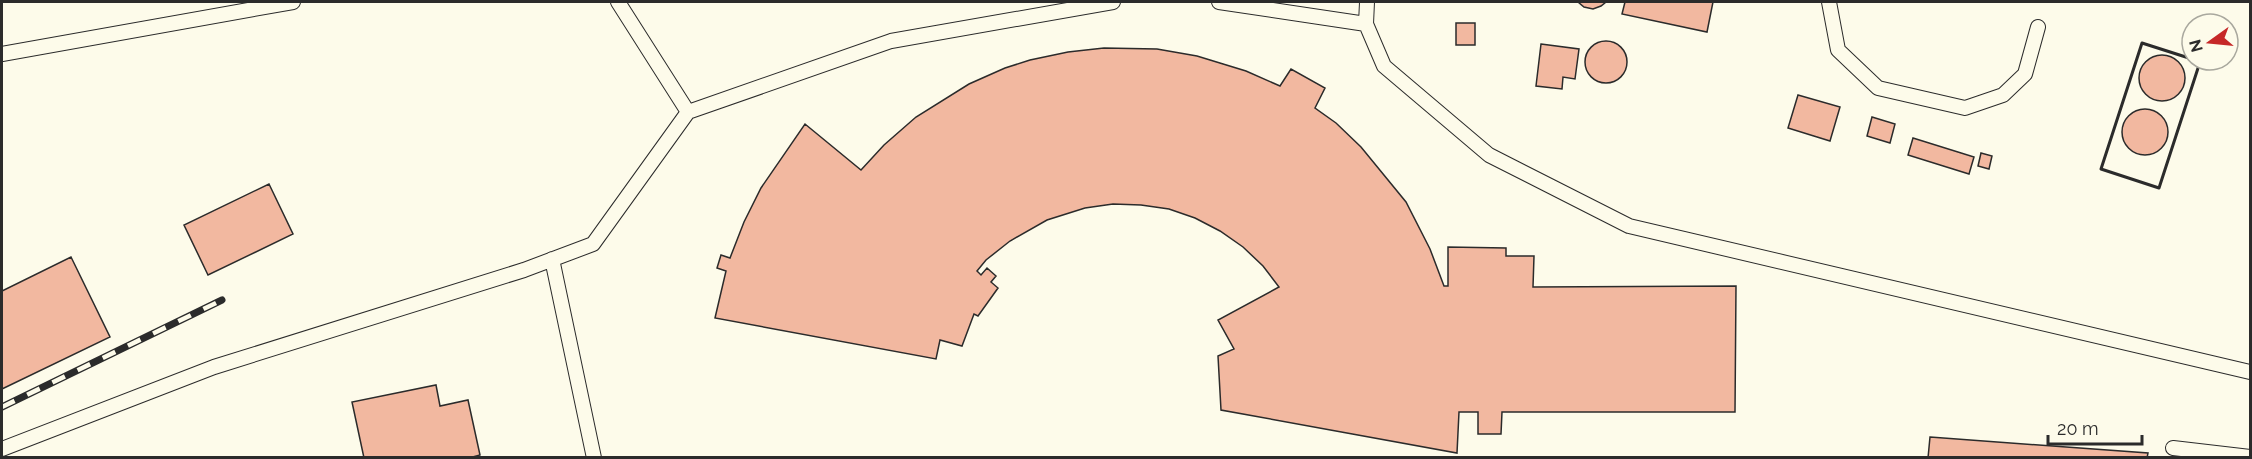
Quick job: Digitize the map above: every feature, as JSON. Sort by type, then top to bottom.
[{"type":"lane","points":[[2,54],[293,2]]},
{"type":"lane","points":[[618,2],[688,112]]},
{"type":"lane","points":[[2,449],[214,367],[593,244],[688,112],[891,41],[1113,2]]},
{"type":"lane","points":[[1219,2],[1366,24]]},
{"type":"lane","points":[[1367,2],[1366,24],[1384,66],[1489,155],[1629,226],[2250,372]]},
{"type":"lane","points":[[1829,2],[1838,50],[1878,88],[1965,108],[2003,95],[2025,74],[2037,27]]},
{"type":"lane","points":[[552,259],[594,458]]},
{"type":"lane","points":[[2173,447],[2250,457]]},
{"type":"building","points":[[1578,2],[1606,2],[1593,9],[1584,7]]},
{"type":"building","points":[[1625,2],[1713,2],[1707,32],[1622,14]]},
{"type":"building","points":[[1456,23],[1475,23],[1475,45],[1456,45]]},
{"type":"building","points":[[1606,41],[1621,47],[1627,62],[1621,77],[1606,83],[1591,77],[1585,62],[1591,47]]},
{"type":"building","points":[[1541,44],[1579,49],[1575,79],[1563,77],[1562,89],[1536,86]]},
{"type":"building","points":[[1104,48],[1157,49],[1197,56],[1246,71],[1280,86],[1291,69],[1325,88],[1315,108],[1336,123],[1361,147],[1406,202],[1430,249],[1444,286],[1448,286],[1448,247],[1506,248],[1506,256],[1534,256],[1533,287],[1736,286],[1735,412],[1502,412],[1501,434],[1478,434],[1478,412],[1459,412],[1457,453],[1221,410],[1218,356],[1234,349],[1218,320],[1279,287],[1263,266],[1243,247],[1220,231],[1195,218],[1169,209],[1141,205],[1113,204],[1085,208],[1047,220],[1010,241],[986,260],[977,271],[981,275],[987,268],[996,276],[991,282],[998,288],[978,316],[974,314],[962,346],[940,340],[936,359],[715,318],[726,271],[717,268],[721,255],[730,258],[761,188],[805,124],[861,170],[884,145],[916,117],[969,84],[1030,60],[1068,52]]},
{"type":"building","points":[[2162,55],[2171,57],[2180,65],[2180,72],[2184,72],[2183,87],[2171,99],[2162,101],[2153,99],[2141,87],[2139,78],[2141,69],[2153,57]]},
{"type":"building","points":[[1798,95],[1840,107],[1830,141],[1788,128]]},
{"type":"building","points":[[2145,109],[2161,116],[2168,132],[2161,148],[2145,155],[2129,148],[2122,132],[2129,116]]},
{"type":"building","points":[[1872,117],[1895,124],[1890,143],[1867,136]]},
{"type":"building","points":[[1913,138],[1974,157],[1969,174],[1908,155]]},
{"type":"building","points":[[1981,153],[1992,156],[1989,169],[1978,166]]},
{"type":"building","points":[[269,184],[293,234],[208,275],[184,225]]},
{"type":"building","points":[[71,257],[110,337],[2,389],[2,291]]},
{"type":"building","points":[[436,385],[440,406],[468,400],[480,455],[469,458],[364,458],[352,402]]},
{"type":"building","points":[[1930,437],[2148,453],[2147,458],[1928,458]]},
{"type":"railway","points":[[2,407],[222,300]]},
{"type":"wall","points":[[2180,55],[2142,43],[2101,169],[2159,188],[2197,72]]}]
